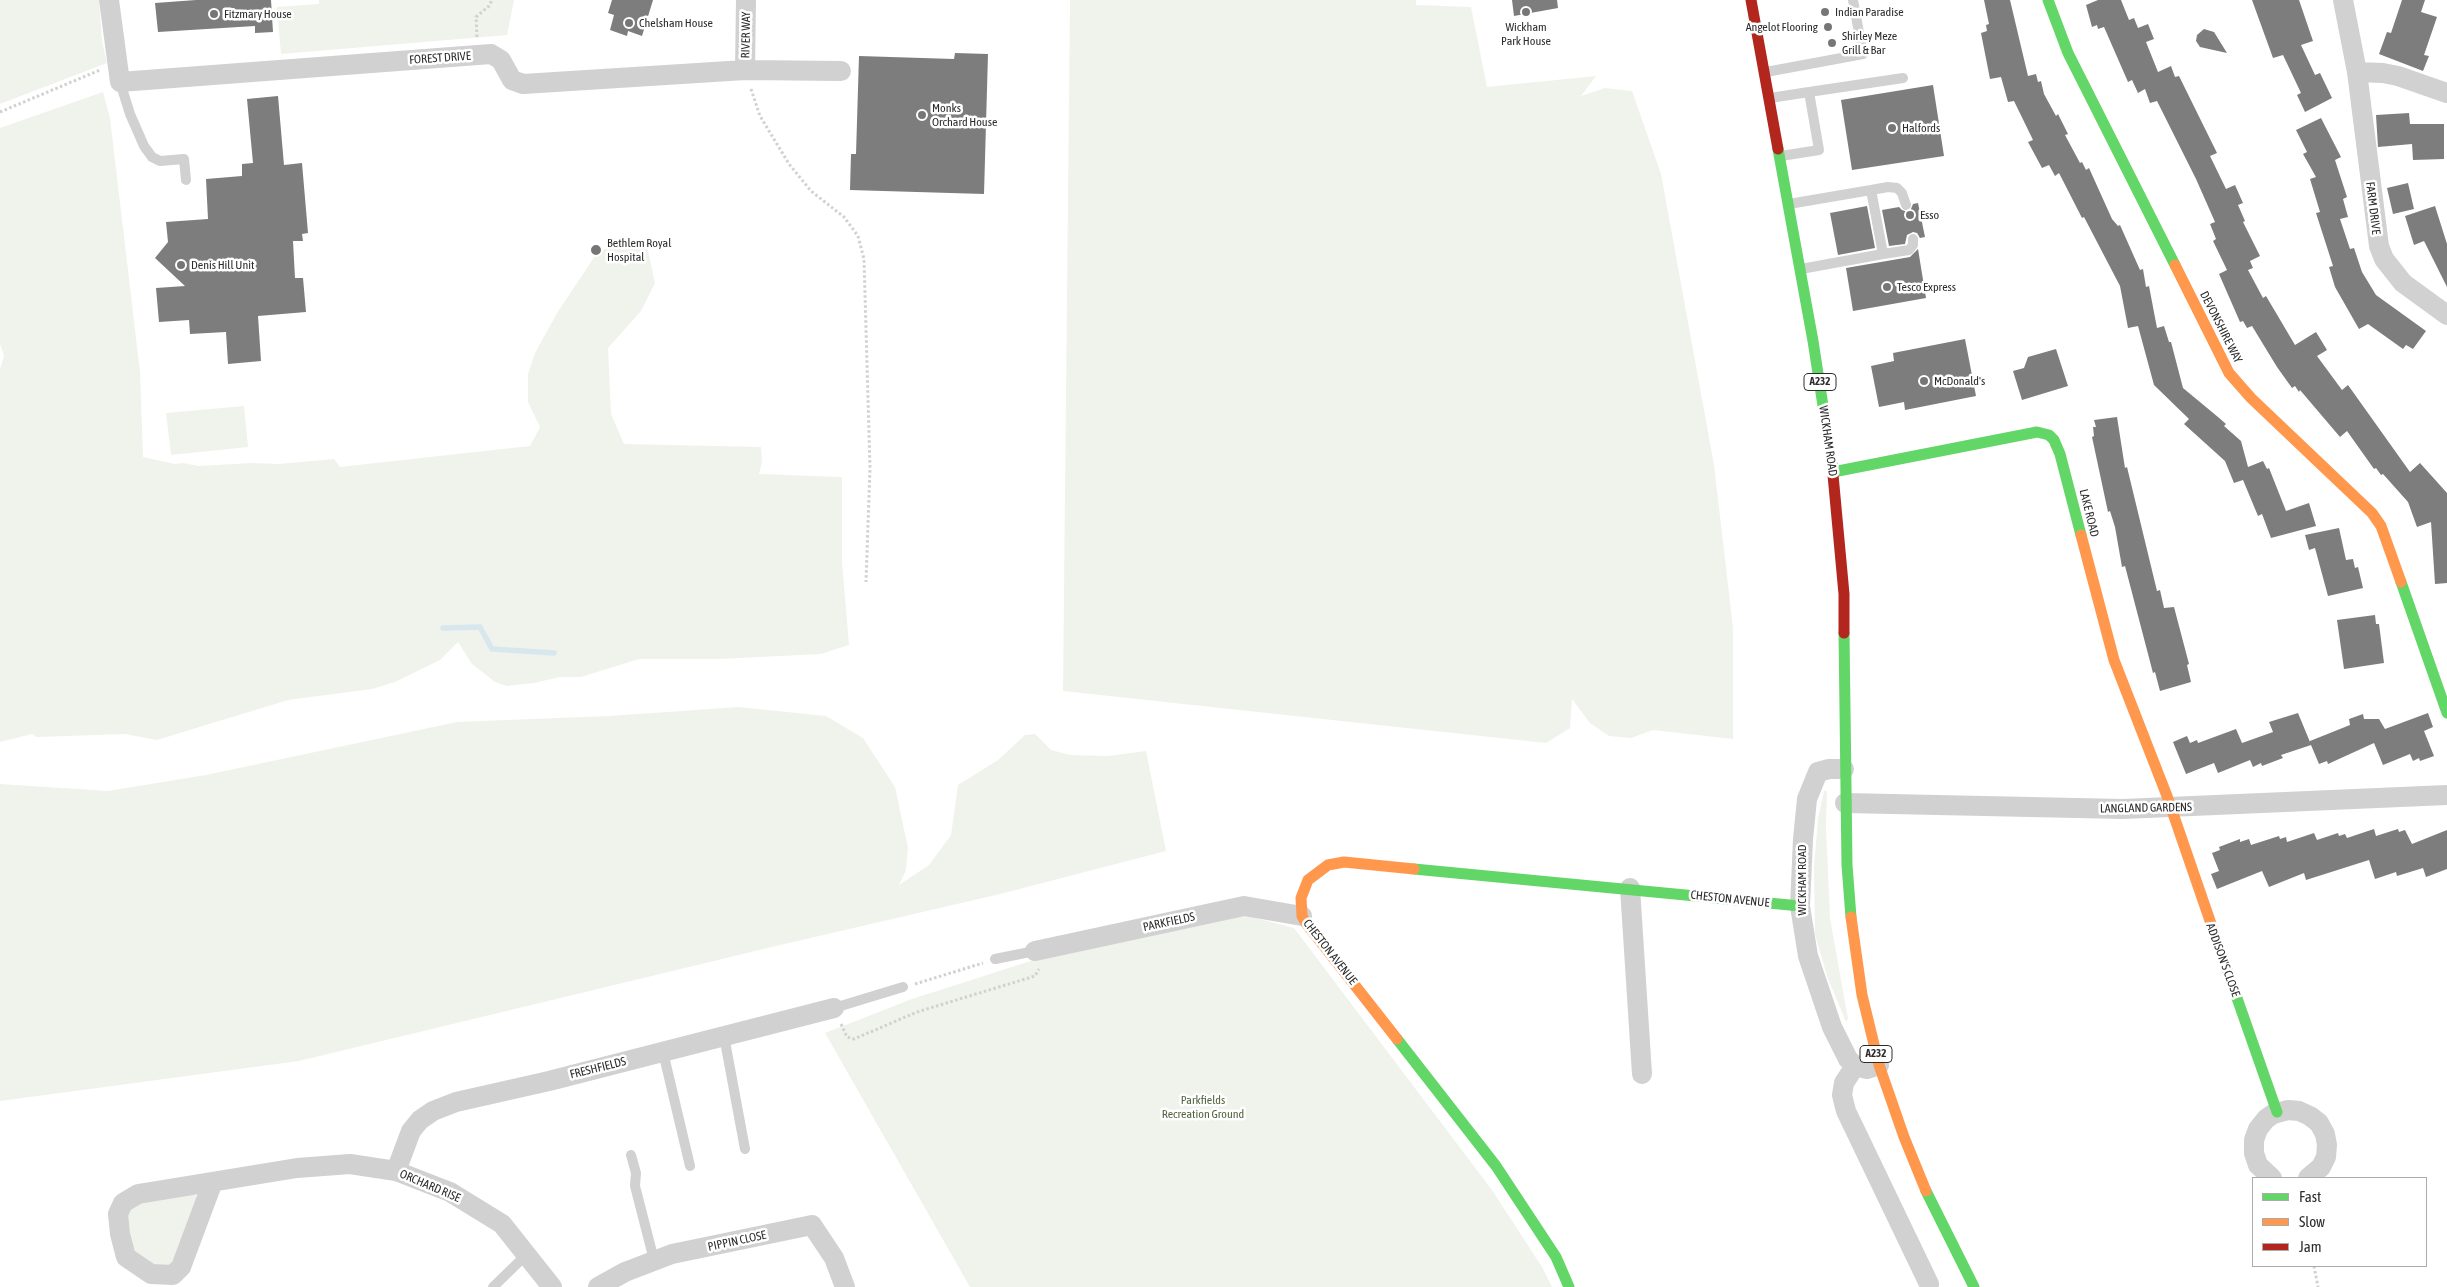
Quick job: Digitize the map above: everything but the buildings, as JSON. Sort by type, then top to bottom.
[{"type":"main road","name":"WICKHAM ROAD","points":[[1752,0],[1800,269],[1833,472],[1844,594],[1844,769],[1852,932],[1862,995],[1879,1065],[1926,1190],[1974,1287]]},
{"type":"main road","name":"DEVONSHIRE WAY","points":[[2048,0],[2073,62],[2229,373],[2251,398],[2372,513],[2381,526],[2447,713]]},
{"type":"main road","name":"LAKE ROAD","points":[[1833,472],[2026,434],[2043,432],[2049,435],[2060,454],[2114,660],[2171,808]]},
{"type":"main road","name":"ADDISON'S CLOSE","points":[[2171,808],[2277,1112]]},
{"type":"main road","name":"CHESTON AVENUE","points":[[1569,1287],[1556,1257],[1496,1166],[1302,916],[1301,898],[1308,880],[1321,869],[1337,862],[1630,888],[1800,906]]},
{"type":"street","points":[[109,0],[118,73]]},
{"type":"street","name":"RIVER WAY","points":[[745,70],[746,0]]},
{"type":"street","name":"FARM DRIVE","points":[[2343,0],[2357,72],[2378,246],[2384,259],[2403,283],[2447,315]]},
{"type":"street","name":"FOREST DRIVE","points":[[118,73],[491,54],[501,60],[512,80],[523,84],[745,70],[841,71]]},
{"type":"street","points":[[2357,72],[2383,73],[2398,76],[2447,93]]},
{"type":"street","name":"WICKHAM ROAD","points":[[1844,769],[1829,769],[1818,772],[1807,799],[1800,906],[1808,956],[1819,992],[1832,1027],[1848,1059],[1855,1066]]},
{"type":"street","name":"LANGLAND GARDENS","points":[[1845,803],[2090,809],[2171,808],[2447,795]]},
{"type":"street","points":[[1630,888],[1642,1074]]},
{"type":"street","name":"PARKFIELDS","points":[[1035,951],[1244,906],[1302,916]]},
{"type":"street","name":"FRESHFIELDS","points":[[396,1171],[411,1131],[420,1120],[433,1111],[456,1102],[834,1008]]},
{"type":"street","points":[[1879,1065],[1867,1068],[1855,1066],[1844,1083],[1842,1095],[1846,1111],[1929,1286]]},
{"type":"street","points":[[2271,1177],[2258,1165],[2254,1153],[2254,1140],[2258,1128],[2266,1119],[2277,1112],[2299,1111],[2315,1120],[2324,1134],[2327,1145],[2326,1156],[2321,1167],[2309,1177]]},
{"type":"street","name":"ORCHARD RISE","points":[[212,1184],[181,1267],[174,1275],[151,1274],[126,1256],[120,1234],[118,1214],[123,1203],[138,1194],[212,1184],[297,1168],[350,1164],[396,1171],[450,1192],[502,1224],[552,1287]]},
{"type":"street","name":"PIPPIN CLOSE","points":[[598,1287],[654,1260],[672,1254],[812,1225],[834,1258],[845,1287]]},
{"type":"lane","points":[[1765,72],[1864,54],[1854,0]]},
{"type":"lane","points":[[118,73],[130,114],[144,146],[152,157],[160,161],[184,159],[186,180]]},
{"type":"lane","points":[[1770,98],[1903,78]]},
{"type":"lane","points":[[1779,156],[1818,150],[1809,92]]},
{"type":"lane","points":[[1788,204],[1888,187],[1897,188],[1902,193],[1906,205]]},
{"type":"lane","points":[[1871,190],[1883,254]]},
{"type":"lane","points":[[1800,269],[1909,250],[1914,245],[1913,239]]},
{"type":"lane","points":[[995,959],[1035,951]]},
{"type":"lane","points":[[834,1008],[902,987]]},
{"type":"lane","points":[[724,1036],[745,1149]]},
{"type":"lane","points":[[663,1052],[690,1166]]},
{"type":"lane","points":[[631,1155],[636,1173],[634,1186],[654,1260]]},
{"type":"lane","points":[[493,1287],[527,1254]]},
{"type":"path","points":[[477,55],[476,17],[489,6],[492,0]]},
{"type":"path","points":[[745,70],[760,116],[789,164],[811,191],[844,217],[858,236],[864,259],[870,468],[866,582]]},
{"type":"path","points":[[0,112],[118,73]]},
{"type":"path","points":[[834,1008],[847,1037],[854,1039],[917,1012],[1035,976],[1039,966],[1035,951]]},
{"type":"path","points":[[902,987],[995,959]]},
{"type":"path","points":[[2314,1267],[2318,1287]]},
{"type":"green space","points":[[0,0],[99,0],[102,41],[107,63],[0,104]]},
{"type":"green space","points":[[319,0],[514,0],[507,35],[281,54],[277,7],[319,4]]},
{"type":"green space","points":[[1070,0],[1416,0],[1416,5],[1471,7],[1487,87],[1596,76],[1581,96],[1605,88],[1632,91],[1661,174],[1714,465],[1733,628],[1733,739],[1653,730],[1631,738],[1609,736],[1590,723],[1572,699],[1570,728],[1546,743],[1063,691]]},
{"type":"green space","points":[[103,92],[110,118],[140,372],[143,457],[175,464],[183,463],[199,466],[252,463],[279,464],[334,459],[340,467],[530,446],[540,427],[528,402],[528,374],[535,353],[557,313],[599,250],[646,242],[655,283],[641,311],[608,348],[611,414],[624,444],[761,447],[762,462],[759,474],[842,477],[842,562],[849,645],[821,654],[718,659],[639,659],[581,677],[560,677],[534,683],[507,686],[495,682],[472,664],[458,642],[440,660],[395,682],[372,689],[288,700],[157,740],[125,734],[36,737],[32,734],[0,742],[0,369],[4,356],[0,344],[0,128]]},
{"type":"green space","points":[[244,406],[248,447],[171,455],[166,413]]},
{"type":"green space","points":[[739,707],[826,716],[863,738],[895,787],[908,848],[906,870],[899,885],[929,865],[951,835],[958,785],[998,760],[1025,735],[1035,734],[1051,750],[1070,755],[1108,756],[1146,751],[1166,851],[1000,894],[299,1061],[0,1101],[0,784],[108,791],[206,775],[457,722],[609,716]]},
{"type":"green space","points":[[1824,791],[1827,791],[1826,826],[1830,918],[1848,1019],[1846,1022],[1827,976],[1815,934],[1814,866],[1818,819]]},
{"type":"green space","name":"Parkfields Recreation Ground","points":[[1244,915],[1294,928],[1492,1190],[1542,1267],[1552,1287],[970,1287],[825,1033],[912,999],[1037,959]]},
{"type":"green space","points":[[193,1193],[200,1199],[177,1262],[170,1266],[159,1268],[135,1252],[128,1235],[127,1217],[130,1207],[142,1202]]},
{"type":"waterway","points":[[443,628],[480,627],[492,649],[554,653]]},
{"type":"traffic: fast","points":[[2048,0],[2068,53],[2175,265]]},
{"type":"traffic: fast","points":[[1778,149],[1813,341],[1832,464]]},
{"type":"traffic: fast","points":[[1833,472],[2037,432],[2049,435],[2054,440],[2060,454],[2081,535]]},
{"type":"traffic: fast","points":[[2401,582],[2447,713]]},
{"type":"traffic: fast","points":[[1844,633],[1847,865],[1851,917]]},
{"type":"traffic: fast","points":[[1414,869],[1800,906]]},
{"type":"traffic: fast","points":[[2218,944],[2277,1112]]},
{"type":"traffic: fast","points":[[1397,1039],[1496,1166],[1556,1257],[1569,1287]]},
{"type":"traffic: fast","points":[[1926,1191],[1974,1287]]},
{"type":"traffic: slow","points":[[2175,265],[2229,373],[2251,398],[2372,513],[2381,526],[2401,582]]},
{"type":"traffic: slow","points":[[2081,535],[2114,660],[2167,796],[2218,944]]},
{"type":"traffic: slow","points":[[1397,1039],[1306,923],[1302,916],[1301,898],[1308,880],[1328,865],[1344,862],[1414,869]]},
{"type":"traffic: slow","points":[[1851,917],[1862,995],[1879,1065],[1904,1137],[1926,1191]]},
{"type":"traffic: jam","points":[[1751,0],[1778,149]]},
{"type":"traffic: jam","points":[[1832,464],[1844,594],[1844,633]]},
{"type":"place","name":"Wickham Park House","points":[[1526,12]]},
{"type":"place","name":"Indian Paradise","points":[[1825,12]]},
{"type":"place","name":"Fitzmary House","points":[[214,14]]},
{"type":"place","name":"Chelsham House","points":[[629,23]]},
{"type":"place","name":"Angelot Flooring","points":[[1828,27]]},
{"type":"place","name":"Shirley Meze Grill & Bar","points":[[1832,43]]},
{"type":"place","name":"Monks Orchard House","points":[[922,115]]},
{"type":"place","name":"Halfords","points":[[1892,128]]},
{"type":"place","name":"Esso","points":[[1910,215]]},
{"type":"place","name":"Bethlem Royal Hospital","points":[[596,250]]},
{"type":"place","name":"Denis Hill Unit","points":[[181,265]]},
{"type":"place","name":"Tesco Express","points":[[1887,287]]},
{"type":"place","name":"McDonald's","points":[[1924,381]]}]
